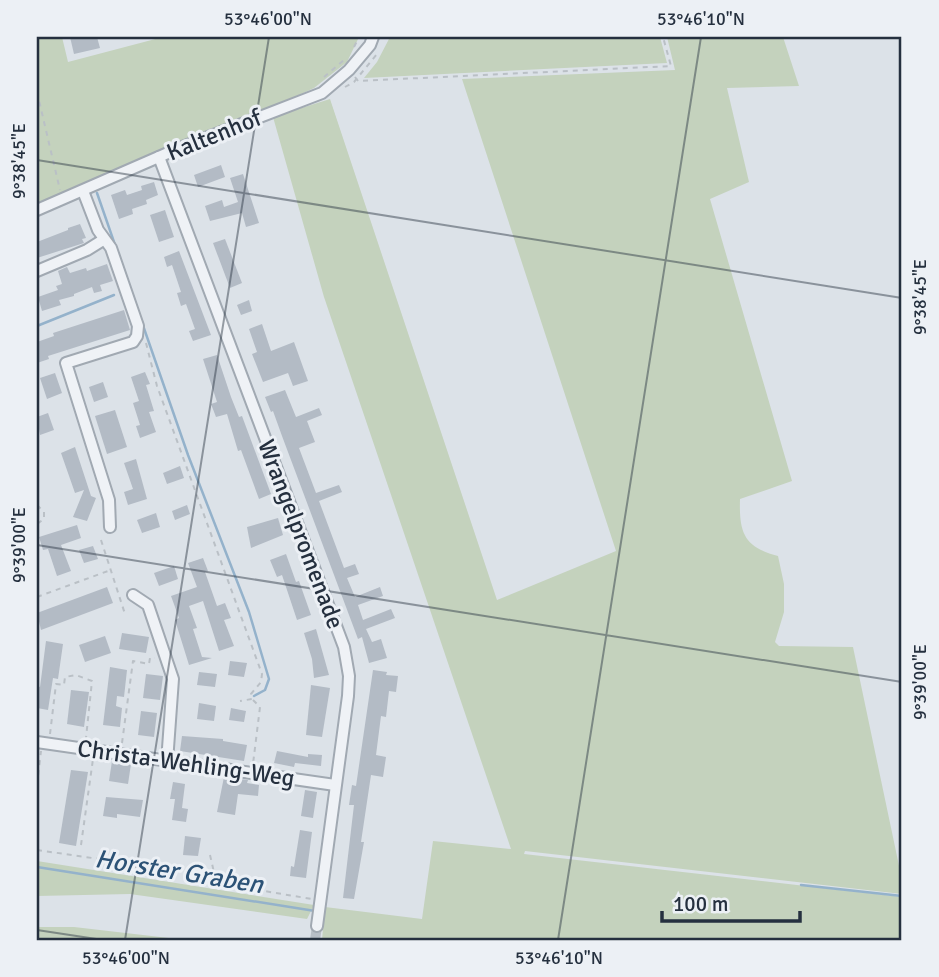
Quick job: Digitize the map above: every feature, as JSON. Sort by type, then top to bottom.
[{"type":"street","name":"Kaltenhof","points":[[37,211],[159,158],[322,93],[349,70],[370,45],[373,37]]},
{"type":"street","name":"Wrangelpromenade","points":[[159,158],[344,647],[349,676],[348,696],[317,926]]},
{"type":"street","points":[[83,191],[103,240],[111,248],[138,326],[133,342],[66,363],[109,500],[110,527]]},
{"type":"street","points":[[37,271],[87,250],[103,240]]},
{"type":"street","points":[[133,595],[148,605],[173,679],[167,762]]},
{"type":"street","name":"Christa-Wehling-Weg","points":[[42,743],[335,785]]},
{"type":"path","points":[[322,79],[351,53],[359,37]]},
{"type":"path","points":[[349,70],[358,81],[671,66],[663,37]]},
{"type":"path","points":[[37,92],[63,200]]},
{"type":"path","points":[[137,336],[145,342],[157,386],[262,674],[261,682],[251,694],[260,707],[252,772]]},
{"type":"path","points":[[37,505],[44,512],[44,519],[37,524]]},
{"type":"path","points":[[101,540],[125,614]]},
{"type":"path","points":[[37,597],[110,570]]},
{"type":"path","points":[[120,755],[133,661],[149,664],[150,658],[167,660]]},
{"type":"path","points":[[37,785],[42,743],[56,684],[64,685],[65,677],[76,675],[92,681],[90,750],[81,845]]},
{"type":"path","points":[[240,701],[252,699]]},
{"type":"path","points":[[37,850],[182,871],[202,866],[216,883],[320,901]]},
{"type":"path","points":[[210,855],[216,883]]},
{"type":"green space","points":[[37,37],[62,37],[68,62],[163,37],[359,37],[347,62],[314,88],[37,206]]},
{"type":"green space","points":[[390,37],[660,37],[667,63],[364,78],[377,62]]},
{"type":"green space","points":[[667,37],[783,37],[799,86],[727,88],[749,182],[710,199],[792,481],[740,499],[741,521],[751,543],[778,556],[784,584],[784,612],[775,642],[779,646],[853,647],[902,880],[902,894],[525,851],[524,854],[902,897],[902,940],[322,940],[325,907],[422,919],[433,841],[511,849],[324,297],[273,117],[330,99],[497,600],[616,551],[462,79],[675,70]]},
{"type":"green space","points":[[37,861],[314,905],[307,919],[130,894],[37,896]]},
{"type":"green space","points":[[37,927],[74,927],[186,940],[37,940]]},
{"type":"building","points":[[70,37],[97,37],[100,48],[74,54]]},
{"type":"building","points":[[221,165],[225,177],[198,187],[194,175]]},
{"type":"building","points":[[243,174],[259,223],[246,227],[242,213],[210,221],[205,206],[222,200],[224,207],[238,202],[230,178]]},
{"type":"building","points":[[154,182],[158,195],[146,200],[147,204],[132,209],[133,214],[119,219],[111,195],[125,190],[127,195]]},
{"type":"building","points":[[165,210],[174,237],[159,242],[150,215]]},
{"type":"building","points":[[80,224],[86,238],[82,239],[84,243],[37,258],[37,242]]},
{"type":"building","points":[[225,239],[242,283],[230,288],[213,243]]},
{"type":"building","points":[[179,251],[211,335],[193,341],[189,331],[195,329],[186,304],[181,306],[177,293],[181,292],[172,265],[167,267],[164,257]]},
{"type":"building","points":[[107,264],[113,281],[100,285],[102,291],[94,293],[92,287],[59,300],[61,305],[42,311],[38,297],[58,290],[56,286],[62,284],[58,271],[67,267],[70,273],[86,268],[87,271]]},
{"type":"building","points":[[249,300],[252,311],[241,315],[237,305]]},
{"type":"building","points":[[124,310],[130,330],[48,356],[49,359],[37,363],[37,342],[54,336],[53,333]]},
{"type":"building","points":[[262,324],[271,351],[294,342],[308,381],[293,386],[288,373],[263,382],[252,354],[257,352],[249,329]]},
{"type":"building","points":[[217,355],[231,397],[239,417],[242,416],[271,494],[259,499],[241,450],[238,451],[227,414],[216,417],[211,404],[217,402],[203,359]]},
{"type":"building","points":[[145,372],[150,384],[146,385],[154,411],[149,412],[156,432],[140,438],[136,426],[140,425],[133,403],[139,401],[131,377]]},
{"type":"building","points":[[55,373],[62,393],[47,399],[40,378]]},
{"type":"building","points":[[103,382],[108,397],[94,402],[89,387]]},
{"type":"building","points":[[285,390],[296,417],[319,408],[322,415],[307,421],[315,442],[299,448],[316,493],[339,485],[342,492],[319,501],[344,568],[355,564],[359,574],[347,578],[355,597],[380,587],[383,596],[358,605],[363,620],[391,609],[395,618],[366,629],[372,642],[381,639],[387,658],[369,663],[362,637],[358,639],[273,411],[271,412],[265,397]]},
{"type":"building","points":[[115,410],[127,447],[107,454],[95,416]]},
{"type":"building","points":[[48,413],[54,430],[40,435],[37,417]]},
{"type":"building","points":[[75,447],[91,496],[96,498],[87,521],[73,517],[84,490],[75,493],[61,453]]},
{"type":"building","points":[[136,459],[147,499],[128,505],[124,492],[133,489],[124,463]]},
{"type":"building","points":[[180,466],[184,478],[167,484],[163,473]]},
{"type":"building","points":[[187,505],[190,514],[175,520],[172,511]]},
{"type":"building","points":[[156,513],[160,527],[142,533],[137,520]]},
{"type":"building","points":[[278,518],[283,535],[251,548],[247,527]]},
{"type":"building","points":[[77,525],[81,538],[61,545],[71,571],[57,576],[48,549],[43,550],[39,537]]},
{"type":"building","points":[[93,546],[98,559],[84,563],[79,550]]},
{"type":"building","points":[[286,554],[311,615],[297,620],[282,575],[277,577],[270,560]]},
{"type":"building","points":[[203,558],[217,606],[225,603],[231,618],[224,620],[234,646],[219,651],[203,601],[189,606],[197,628],[193,629],[202,657],[212,658],[189,665],[175,620],[179,618],[171,596],[197,587],[188,563]]},
{"type":"building","points":[[174,566],[178,579],[159,586],[154,573]]},
{"type":"building","points":[[107,587],[113,603],[41,630],[37,613]]},
{"type":"building","points":[[316,629],[329,675],[314,678],[312,659],[304,633]]},
{"type":"building","points":[[122,633],[149,637],[146,653],[119,649]]},
{"type":"building","points":[[105,636],[111,653],[85,662],[79,645]]},
{"type":"building","points":[[46,641],[63,644],[58,679],[53,678],[48,710],[37,708],[37,686],[40,687]]},
{"type":"building","points":[[230,661],[247,663],[244,677],[228,675]]},
{"type":"building","points":[[110,667],[127,670],[124,697],[117,696],[116,706],[122,708],[120,727],[103,725]]},
{"type":"building","points":[[373,670],[398,676],[396,692],[389,691],[386,717],[381,716],[376,755],[386,757],[383,777],[371,775],[361,842],[364,842],[354,899],[343,898],[354,805],[349,805],[352,785],[356,786]]},
{"type":"building","points":[[199,672],[217,674],[215,687],[197,685]]},
{"type":"building","points":[[146,674],[163,676],[160,700],[143,698]]},
{"type":"building","points":[[311,685],[330,688],[322,737],[306,735]]},
{"type":"building","points":[[71,690],[89,692],[84,727],[67,724]]},
{"type":"building","points":[[199,703],[216,706],[214,721],[197,719]]},
{"type":"building","points":[[231,708],[246,711],[244,722],[229,720]]},
{"type":"building","points":[[141,711],[157,713],[154,737],[138,735]]},
{"type":"building","points":[[182,736],[223,739],[247,745],[244,761],[180,751]]},
{"type":"building","points":[[277,751],[308,757],[308,754],[322,755],[321,766],[295,763],[294,767],[274,763]]},
{"type":"building","points":[[112,761],[131,764],[128,784],[109,781]]},
{"type":"building","points":[[71,770],[88,772],[76,846],[59,843]]},
{"type":"building","points":[[224,777],[248,780],[247,783],[259,785],[258,796],[238,794],[235,815],[217,812]]},
{"type":"building","points":[[173,782],[185,784],[182,808],[188,809],[186,822],[172,820],[175,799],[170,799]]},
{"type":"building","points":[[305,790],[317,792],[313,818],[301,816]]},
{"type":"building","points":[[106,797],[143,800],[140,817],[117,814],[117,818],[103,816]]},
{"type":"building","points":[[300,830],[312,832],[306,878],[290,876]]},
{"type":"building","points":[[185,836],[201,838],[198,856],[183,855]]},
{"type":"waterway","points":[[97,193],[188,455],[249,612],[269,679],[265,690],[254,696]]},
{"type":"waterway","points":[[37,326],[114,295]]},
{"type":"waterway","name":"Horster Graben","points":[[37,867],[315,911]]},
{"type":"waterway","points":[[801,885],[902,896]]},
{"type":"tunnel","points":[[315,940],[317,926]]}]
